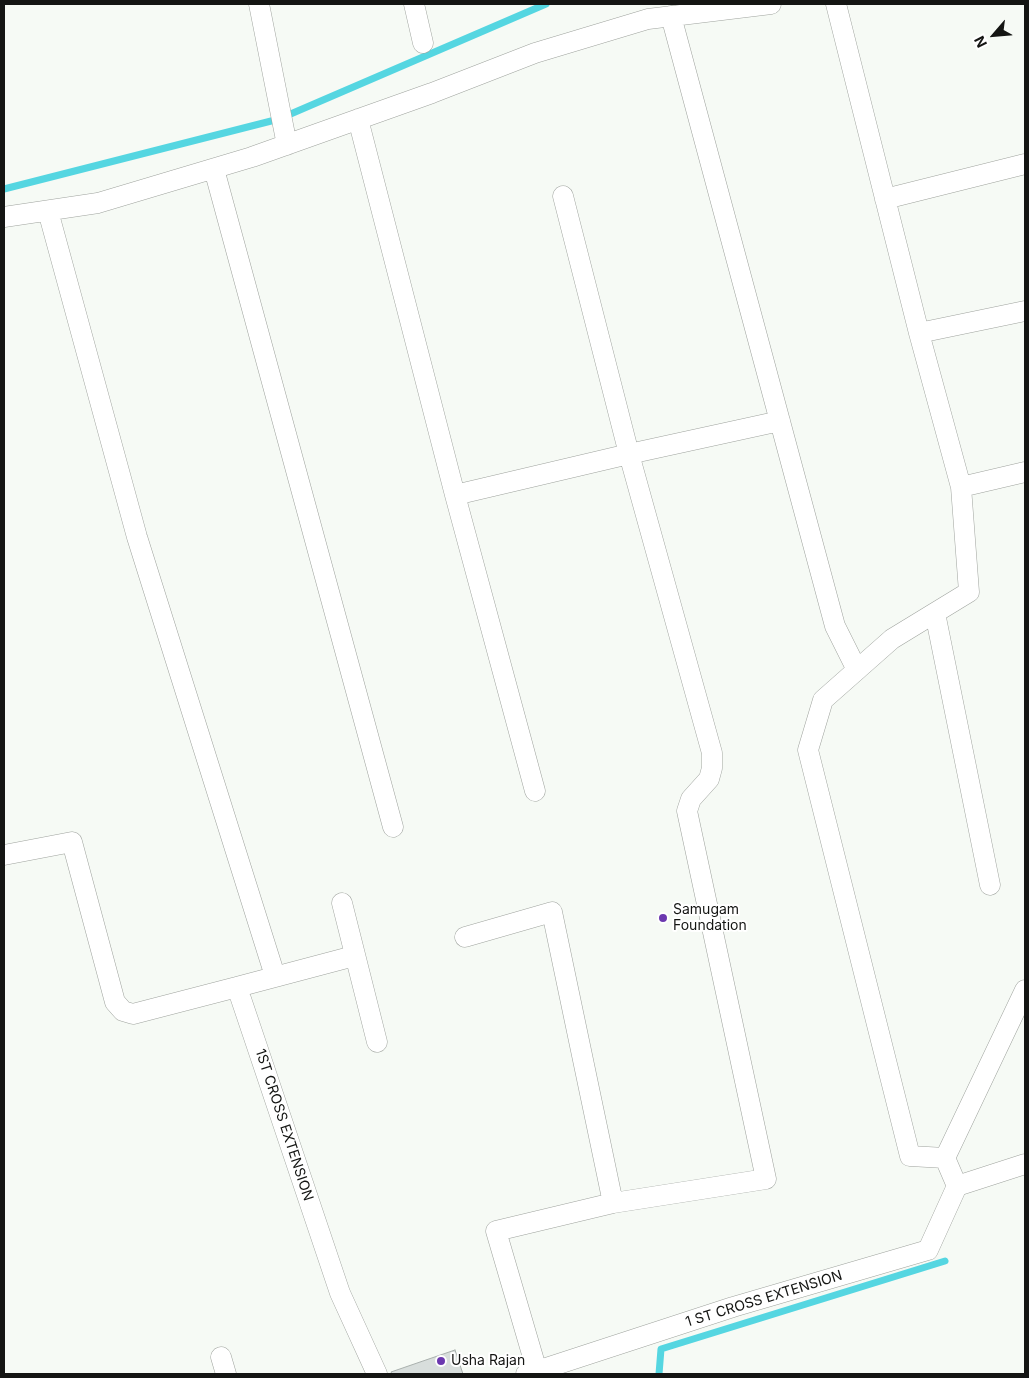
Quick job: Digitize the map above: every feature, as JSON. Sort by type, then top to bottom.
[{"type":"street","points":[[259,4],[275,93],[287,145]]},
{"type":"street","points":[[414,4],[423,43]]},
{"type":"street","points":[[4,217],[98,204],[214,169],[287,145],[535,53],[648,19],[771,4]]},
{"type":"street","points":[[836,4],[919,333],[961,487],[969,592],[892,639],[823,700],[808,750],[910,1156],[945,1158]]},
{"type":"street","points":[[671,16],[836,626],[857,670]]},
{"type":"street","points":[[358,119],[455,495],[535,791]]},
{"type":"street","points":[[885,199],[1025,164]]},
{"type":"street","points":[[214,169],[394,827]]},
{"type":"street","points":[[534,1373],[496,1230],[613,1203],[766,1179],[687,811],[691,799],[709,779],[712,768],[712,753],[629,454],[563,196]]},
{"type":"street","points":[[48,211],[137,537],[275,976]]},
{"type":"street","points":[[919,333],[1025,311]]},
{"type":"street","points":[[455,495],[780,421]]},
{"type":"street","points":[[961,487],[1025,472]]},
{"type":"street","points":[[935,613],[990,885]]},
{"type":"street","points":[[4,855],[72,842],[115,1002],[123,1011],[133,1014],[354,956]]},
{"type":"street","points":[[342,903],[377,1042]]},
{"type":"street","points":[[465,937],[552,912],[613,1203]]},
{"type":"street","name":"1ST CROSS EXTENSION","points":[[237,987],[340,1293],[377,1374]]},
{"type":"street","points":[[1025,990],[945,1158],[957,1186],[1025,1164]]},
{"type":"street","name":"1 ST CROSS EXTENSION","points":[[534,1373],[732,1307],[928,1250],[957,1186]]},
{"type":"building","name":"Usha Rajan","points":[[455,1350],[463,1374],[392,1374],[391,1372]]},
{"type":"waterway","points":[[4,189],[279,119],[546,4]]},
{"type":"waterway","points":[[659,1374],[661,1349],[945,1261]]},
{"type":"place","name":"Samugam Foundation","points":[[663,918]]},
{"type":"place","name":"Usha Rajan","points":[[441,1361]]}]
